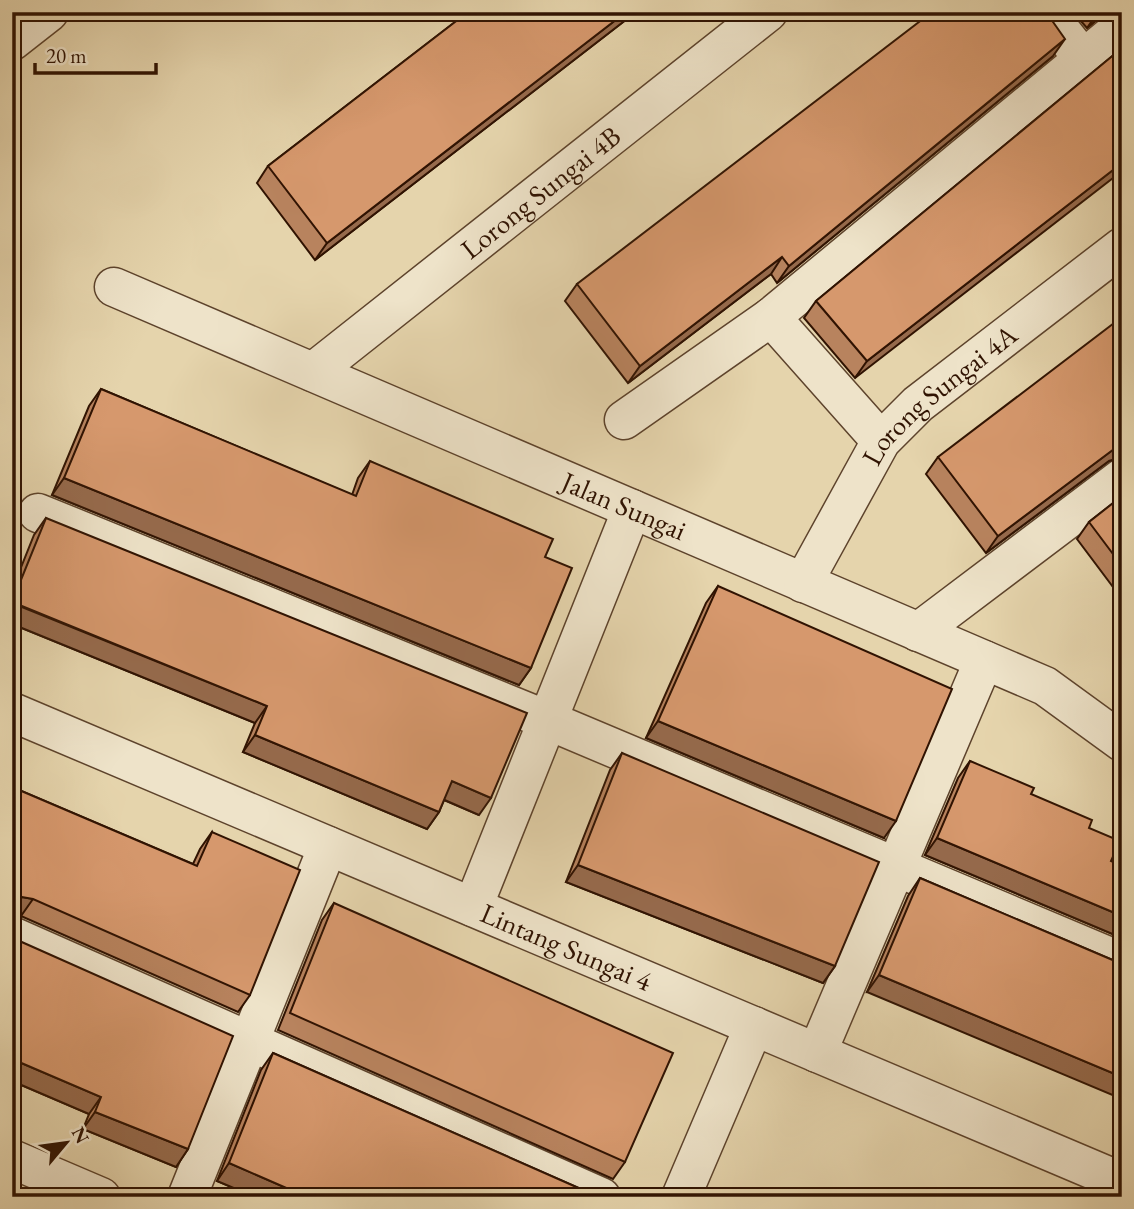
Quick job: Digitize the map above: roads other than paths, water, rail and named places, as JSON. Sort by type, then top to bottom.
[{"type":"street","points":[[12,41],[49,12]]},
{"type":"street","name":"Lorong Sungai 4B","points":[[313,372],[768,12]]},
{"type":"street","points":[[1046,12],[1082,57]]},
{"type":"street","points":[[624,420],[771,317],[1082,57],[1122,27]]},
{"type":"street","name":"Lorong Sungai 4A","points":[[803,583],[881,441],[918,404],[1122,247]]},
{"type":"street","name":"Jalan Sungai","points":[[114,287],[1045,686],[1119,734]]},
{"type":"street","points":[[771,317],[881,441]]},
{"type":"street","points":[[918,632],[1122,478]]},
{"type":"street","points":[[473,907],[632,509]]},
{"type":"street","points":[[37,513],[547,720],[1122,962]]},
{"type":"street","points":[[817,1053],[984,660]]},
{"type":"street","name":"Lintang Sungai 4","points":[[12,712],[1122,1182]]},
{"type":"street","points":[[187,1197],[328,846]]},
{"type":"street","points":[[12,936],[250,1039],[601,1197]]},
{"type":"street","points":[[681,1197],[754,1026]]},
{"type":"street","points":[[28,1176],[101,1197]]}]
